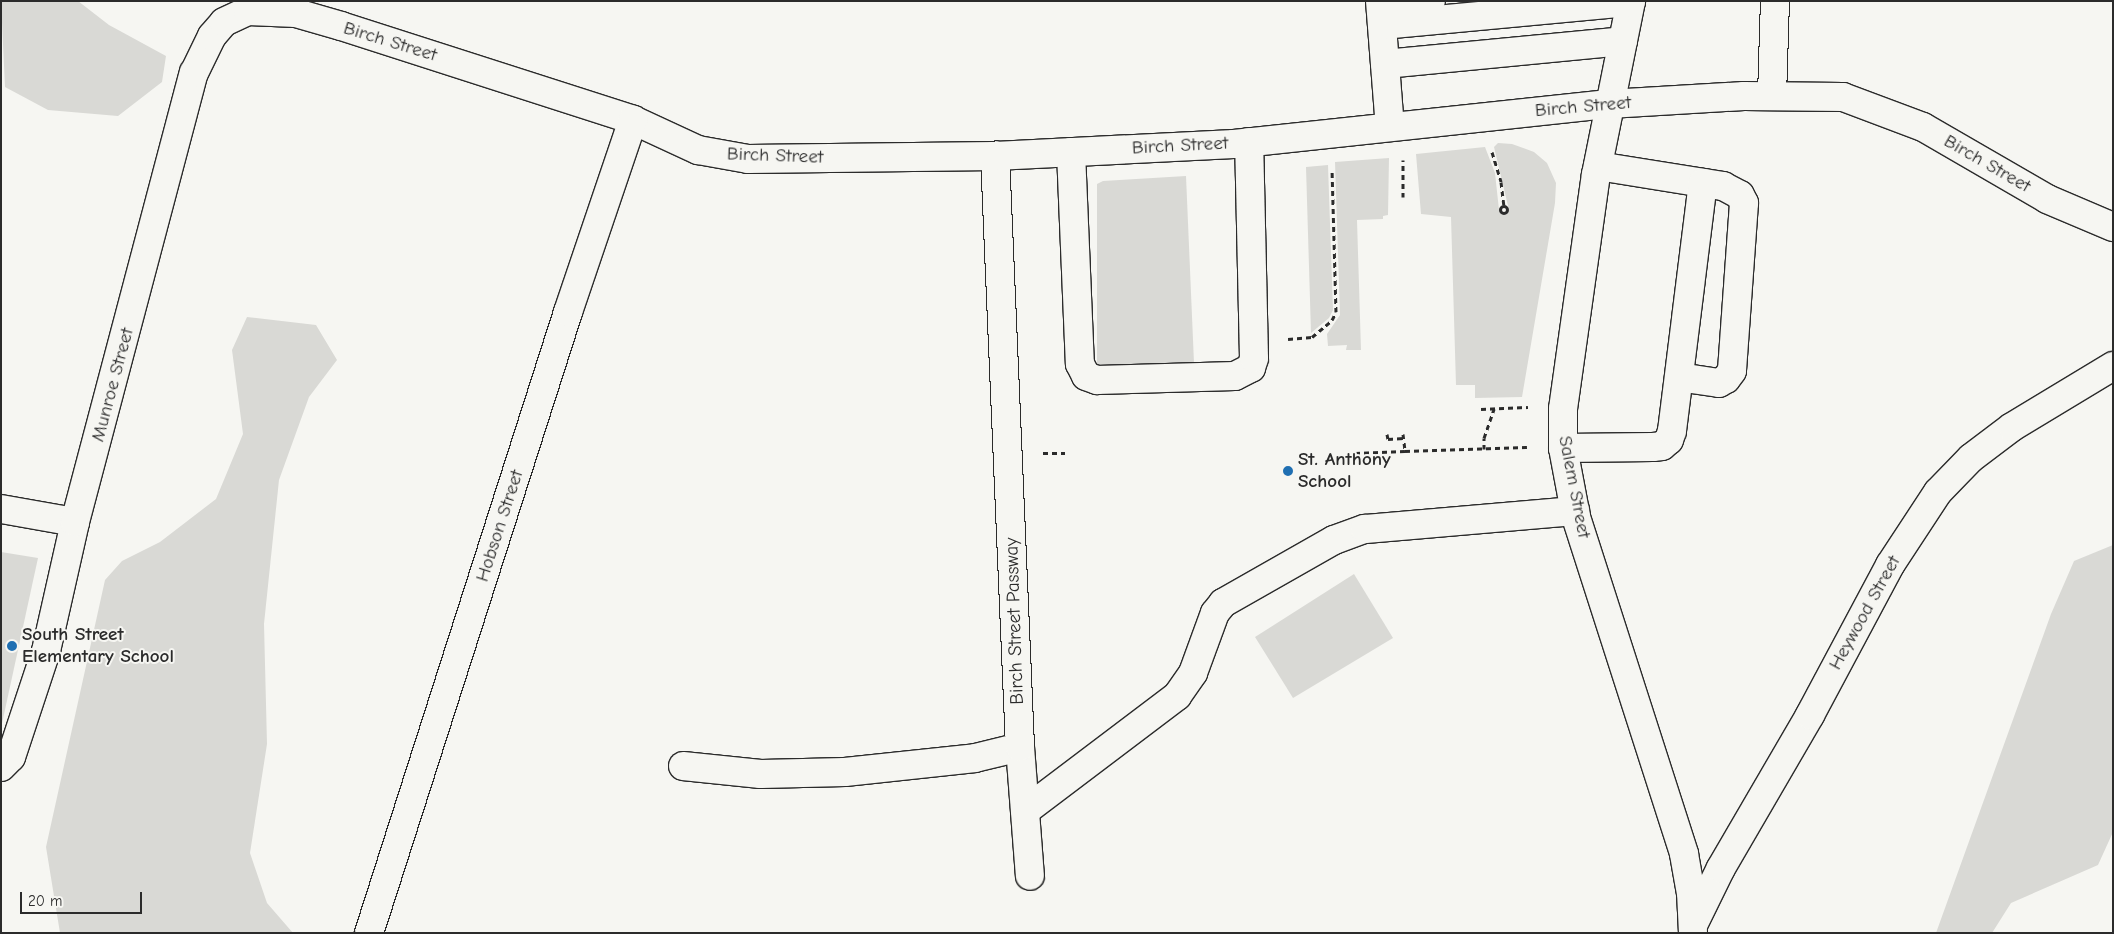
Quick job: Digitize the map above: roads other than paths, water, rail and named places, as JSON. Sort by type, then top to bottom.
[{"type":"street","points":[[1382,28],[1431,1]]},
{"type":"street","points":[[1772,96],[1775,1]]},
{"type":"street","name":"Birch Street","points":[[239,14],[263,9],[296,14],[633,120],[698,150],[748,159],[995,156],[1249,142],[1609,104],[1772,96],[1843,97],[1923,127],[2046,199],[2113,227]]},
{"type":"street","name":"Munroe Street","points":[[1,766],[11,757],[46,651],[75,522],[194,73],[212,36],[224,22],[239,14]]},
{"type":"street","points":[[1382,28],[1628,16]]},
{"type":"street","points":[[1382,28],[1628,16]]},
{"type":"street","name":"Salem Street","points":[[1628,16],[1598,166],[1563,409],[1563,448],[1575,511],[1684,854],[1691,892],[1693,929]]},
{"type":"street","points":[[1382,28],[1390,127]]},
{"type":"street","name":"Hobson Street","points":[[370,933],[568,312],[633,120]]},
{"type":"street","points":[[1071,152],[1080,364],[1086,376],[1097,380],[1241,375],[1251,368],[1253,342],[1249,142]]},
{"type":"street","name":"Birch Street Passway","points":[[995,156],[1020,747],[1030,876]]},
{"type":"street","points":[[1598,166],[1703,183],[1734,190],[1744,203],[1732,371],[1726,379],[1719,383],[1679,377]]},
{"type":"street","points":[[1563,448],[1662,446],[1672,431],[1703,183]]},
{"type":"street","name":"Heywood Street","points":[[1693,929],[1721,868],[1810,715],[1890,565],[1938,492],[1970,458],[2012,427],[2113,366]]},
{"type":"street","points":[[1,509],[75,522]]},
{"type":"street","points":[[1025,811],[1177,696],[1193,673],[1215,613],[1223,603],[1334,540],[1365,529],[1575,511]]},
{"type":"street","points":[[683,766],[761,774],[845,772],[975,758],[1020,747]]},
{"type":"place","name":"St. Anthony School","points":[[1288,471]]},
{"type":"place","name":"South Street Elementary School","points":[[12,646]]}]
